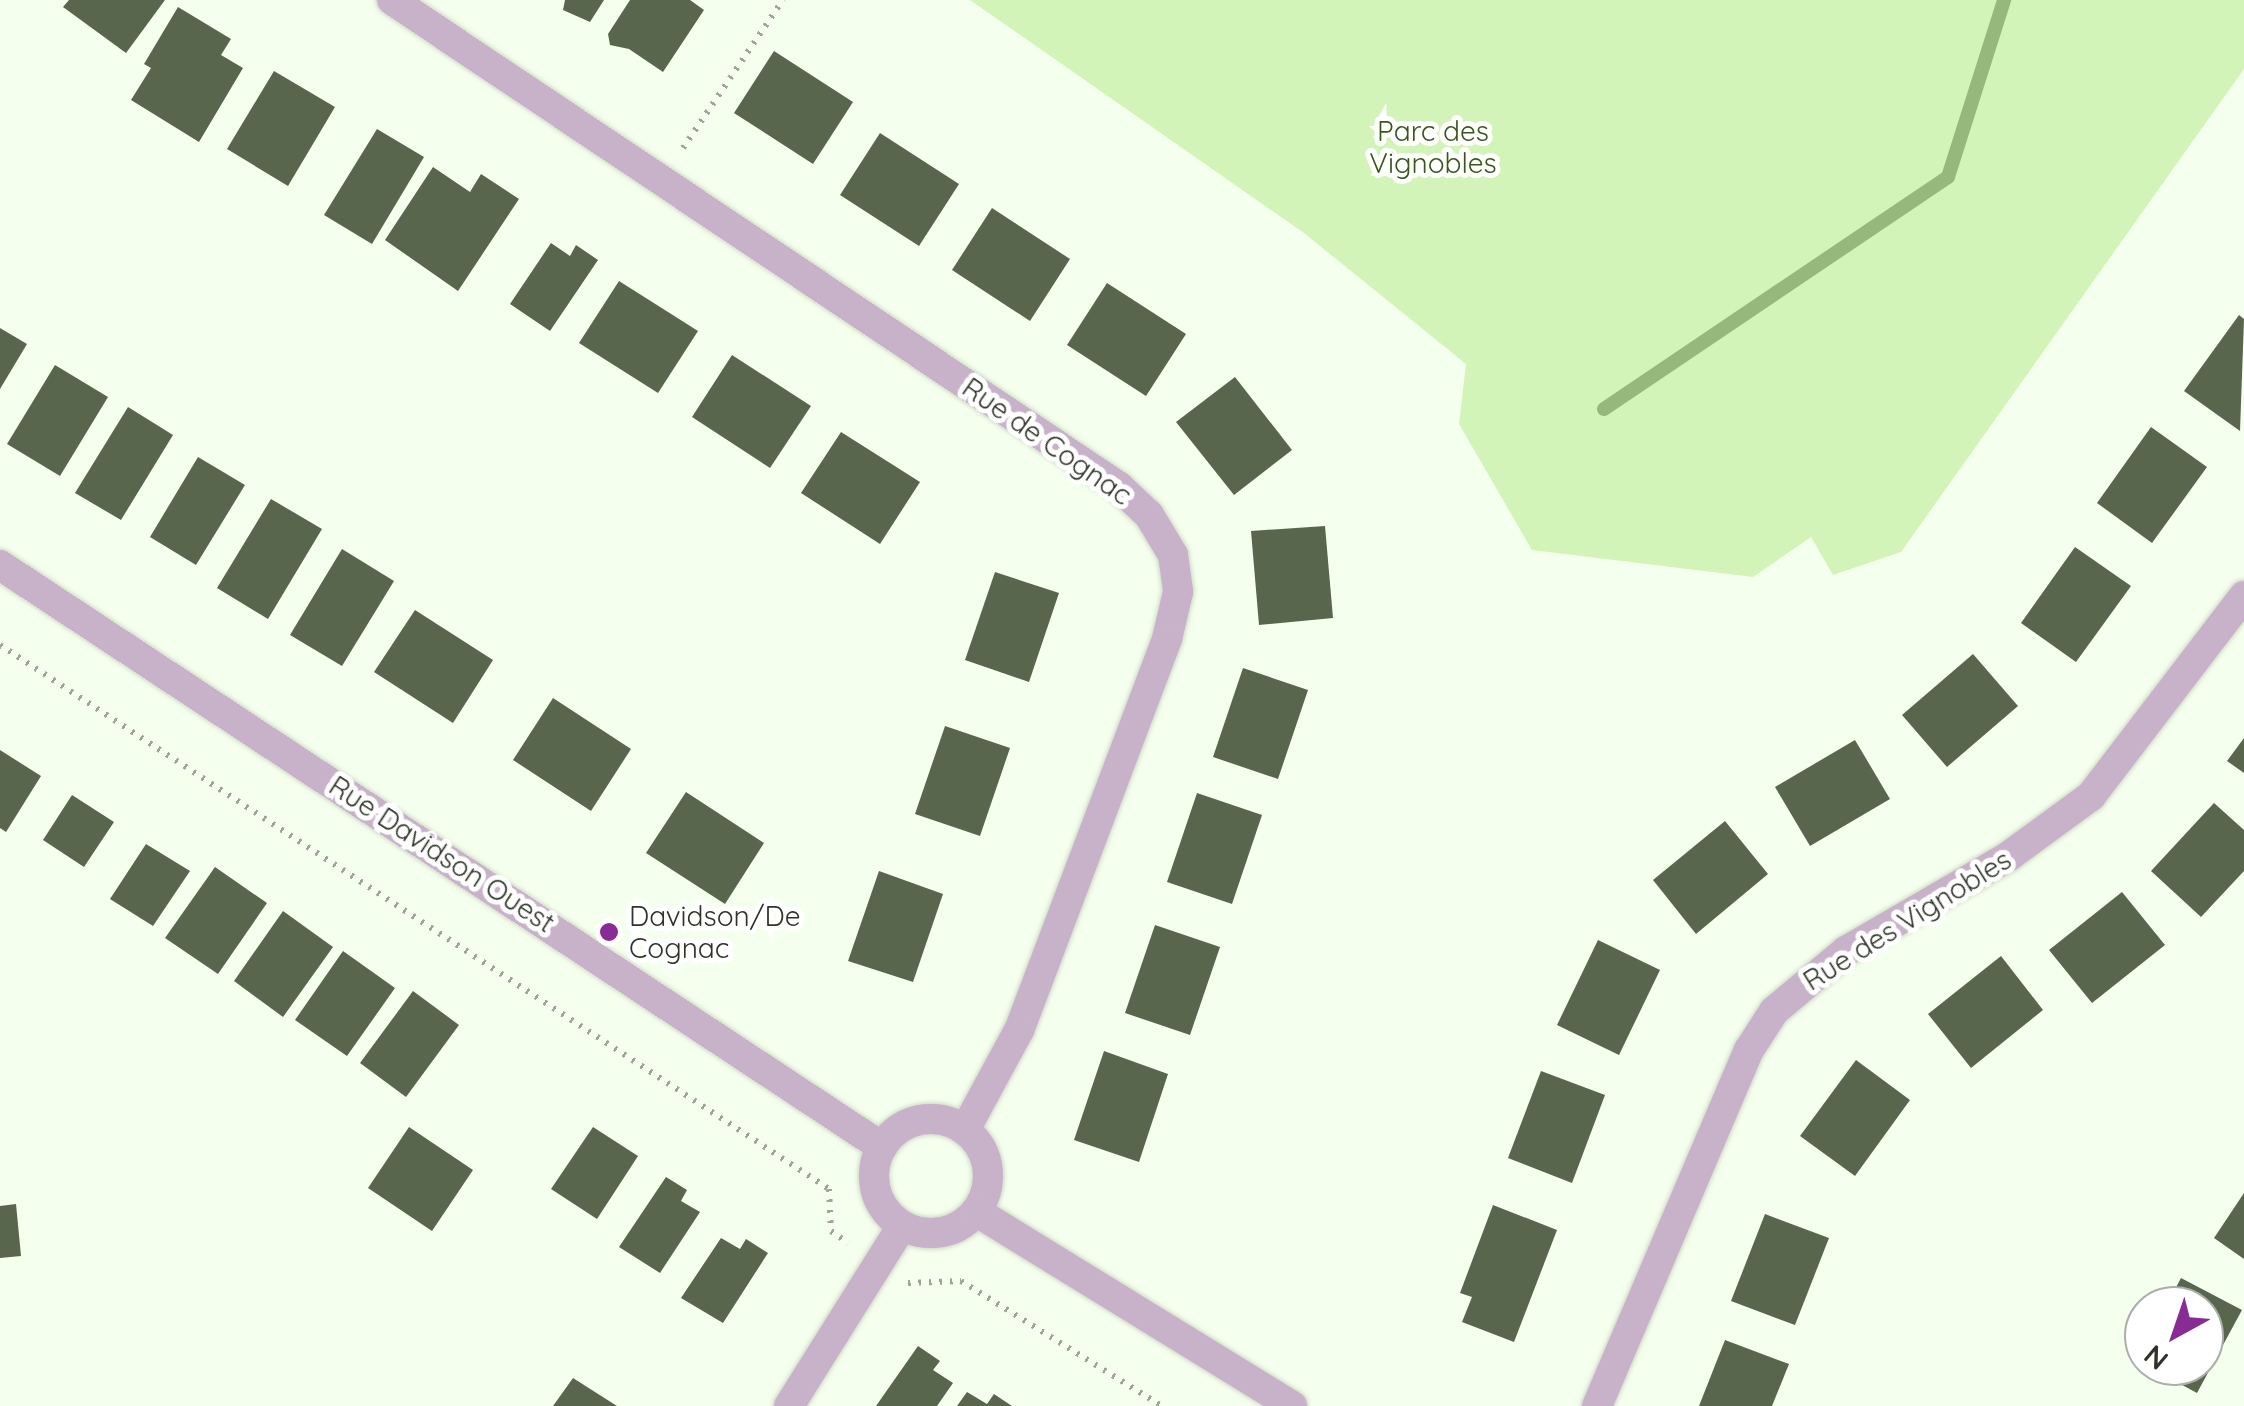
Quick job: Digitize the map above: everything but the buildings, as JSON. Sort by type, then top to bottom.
[{"type":"street","name":"Rue de Cognac","points":[[392,0],[1118,486],[1149,515],[1173,555],[1178,592],[1167,639],[1019,1030],[965,1130]]},
{"type":"street","name":"Rue Davidson Ouest","points":[[0,565],[882,1147]]},
{"type":"street","name":"Rue des Vignobles","points":[[1597,1406],[1748,1050],[1774,1011],[1846,951],[2009,856],[2092,796],[2244,596]]},
{"type":"street","points":[[920,1120],[965,1130],[987,1159],[986,1196],[977,1212],[955,1229],[928,1234],[902,1226],[875,1190],[882,1147],[920,1120]]},
{"type":"street","points":[[977,1212],[1292,1406]]},
{"type":"street","points":[[789,1406],[902,1226]]},
{"type":"path","points":[[662,178],[784,0]]},
{"type":"path","points":[[0,645],[829,1189],[831,1231],[841,1238]]},
{"type":"path","points":[[905,1282],[915,1287],[962,1281],[1162,1406]]},
{"type":"green space","name":"Parc des Vignobles","points":[[970,0],[2244,0],[2244,69],[1901,552],[1833,575],[1811,537],[1753,577],[1532,550],[1459,424],[1466,364],[1304,233]]},
{"type":"waterway","points":[[1604,409],[1948,177],[2004,0]]},
{"type":"place","name":"Davidson/De Cognac","points":[[609,932]]}]
